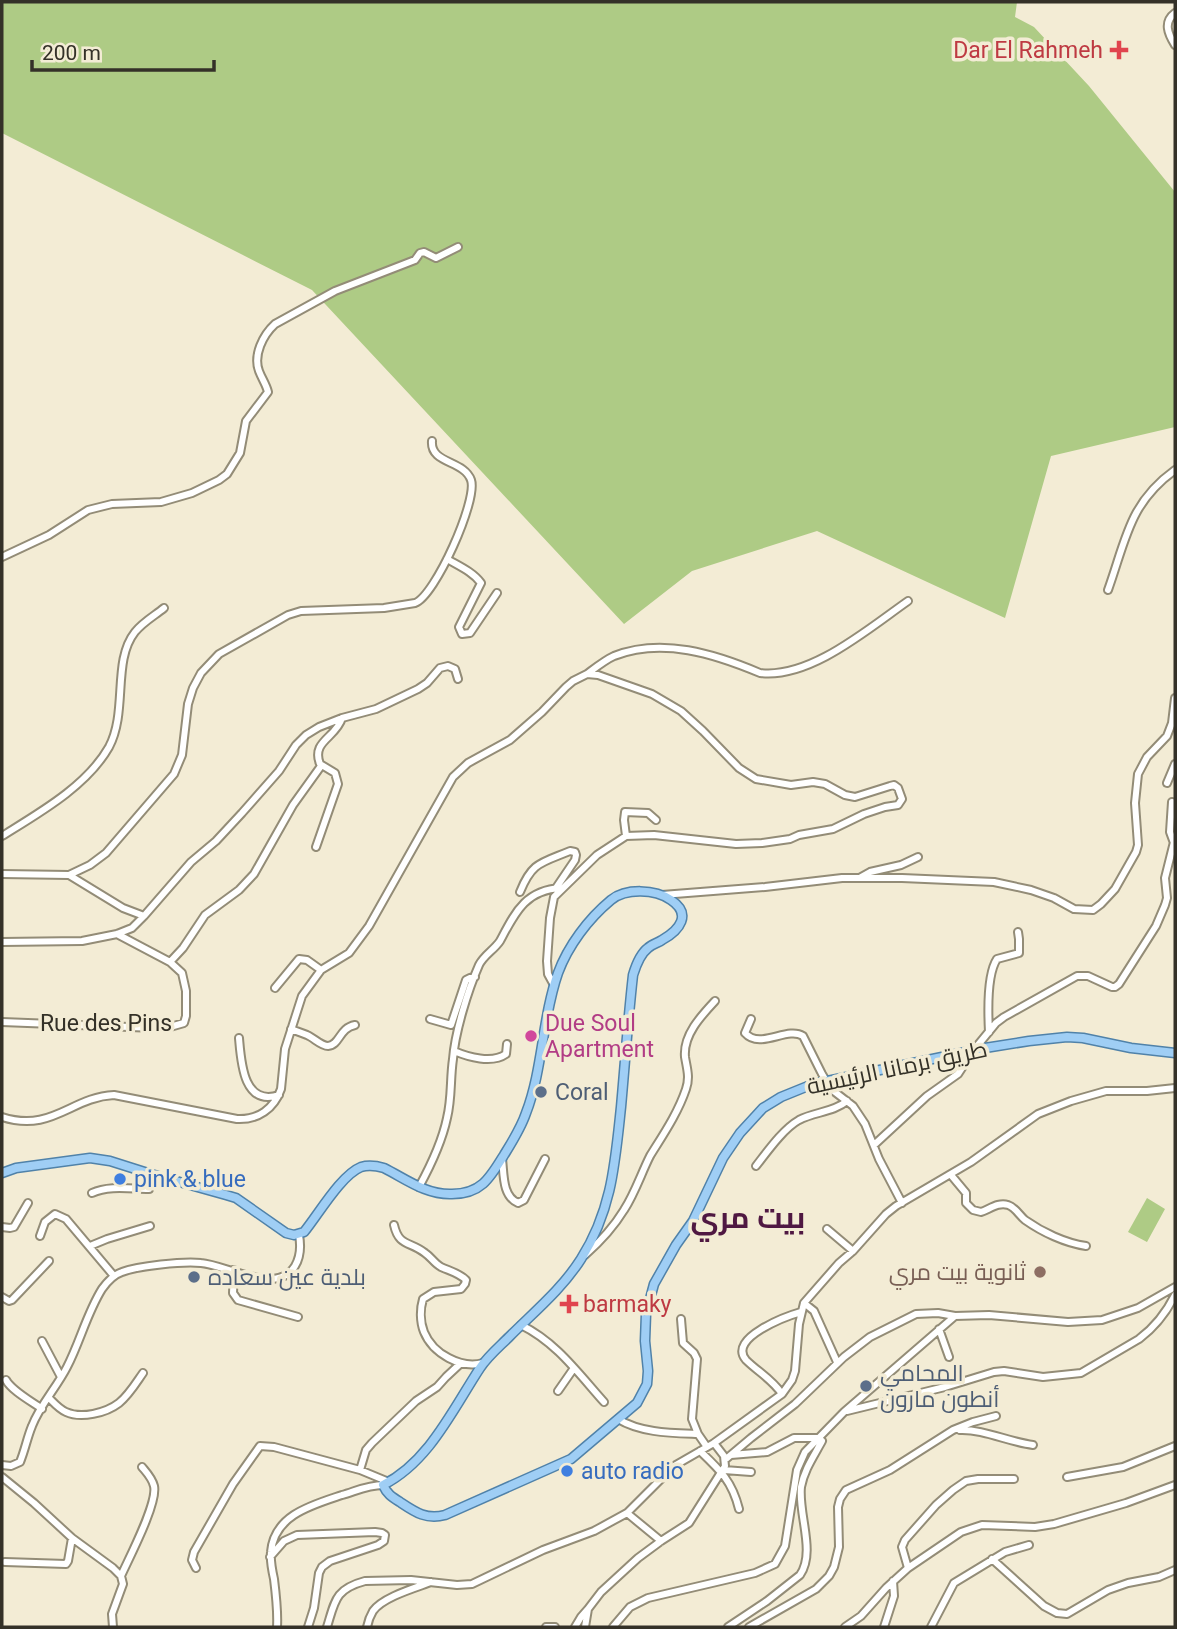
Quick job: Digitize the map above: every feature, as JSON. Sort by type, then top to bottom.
[{"type":"main road","points":[[2,1173],[16,1168],[90,1158],[124,1164],[236,1199],[278,1229],[299,1235],[345,1178],[359,1168],[378,1166],[429,1191],[452,1194],[474,1191],[481,1188],[502,1158],[529,1105],[554,985],[577,938],[609,902],[623,893],[662,895],[677,904],[682,916],[676,930],[648,947],[635,965],[614,1172],[598,1226],[581,1259],[551,1296],[485,1363],[428,1447],[402,1474],[385,1482]]},
{"type":"main road","name":"طريق برمانا الرئيسية","points":[[385,1482],[390,1496],[414,1512],[434,1517],[444,1515],[571,1459],[637,1403],[647,1384],[646,1314],[654,1284],[692,1221],[730,1145],[752,1118],[770,1103],[797,1089],[826,1081],[1029,1041],[1083,1038],[1131,1048],[1175,1053]]},
{"type":"street","points":[[1175,13],[1167,24],[1170,38],[1175,45]]},
{"type":"street","points":[[2,557],[49,535],[88,510],[112,504],[162,502],[219,480],[227,474],[240,453],[246,421],[268,392],[257,363],[267,331],[311,303],[355,282],[415,260],[420,253],[424,252],[436,258],[458,247]]},
{"type":"street","points":[[2,874],[69,875],[90,865],[106,853],[174,774],[182,755],[190,696],[201,673],[213,660],[257,632],[294,613],[307,610],[384,608],[420,602],[447,559],[467,511],[472,486],[468,473],[463,468],[435,454],[432,441]]},
{"type":"street","points":[[1108,590],[1134,516],[1146,496],[1175,470]]},
{"type":"street","points":[[447,559],[470,572],[481,583],[459,627],[463,634],[470,633],[497,593]]},
{"type":"street","points":[[2,1117],[18,1121],[39,1121],[94,1099],[114,1095],[245,1120],[266,1112],[279,1095],[283,1057],[302,996],[321,970],[351,951],[369,926],[456,774],[474,759],[510,740],[573,681],[613,657],[636,650],[670,648],[702,652],[760,673],[784,671],[817,661],[908,601]]},
{"type":"street","points":[[2,836],[72,789],[99,761],[108,747],[118,721],[123,664],[128,645],[137,629],[164,608]]},
{"type":"street","points":[[2,942],[72,941],[124,932],[144,916],[191,862],[243,813],[279,771],[301,739],[319,727],[376,709],[418,689],[440,668],[448,666],[455,669],[458,679]]},
{"type":"street","points":[[419,1187],[436,1153],[447,1119],[454,1051],[475,978],[482,961],[498,944],[516,911],[533,896],[559,888],[597,855],[626,836],[666,835],[749,844],[790,839],[833,829],[864,814],[898,805],[901,801],[901,793],[892,785],[855,797],[825,784],[813,782],[791,785],[756,779],[739,768],[681,711],[652,694],[598,675],[587,674]]},
{"type":"street","points":[[662,895],[842,878],[902,878],[994,882],[1031,890],[1074,909],[1093,910],[1115,888],[1136,852],[1139,832],[1135,803],[1138,774],[1147,757],[1167,736],[1172,723],[1175,698]]},
{"type":"street","points":[[316,847],[338,786],[335,774],[321,766],[318,750],[337,730],[342,718]]},
{"type":"street","points":[[1167,783],[1175,764]]},
{"type":"street","points":[[117,934],[170,961],[183,948],[205,915],[239,890],[254,874],[293,805],[321,766]]},
{"type":"street","points":[[874,1146],[927,1096],[958,1074],[972,1051],[1004,1017],[1077,976],[1088,975],[1112,987],[1119,984],[1156,926],[1165,905],[1166,878],[1175,841],[1170,832],[1172,802]]},
{"type":"street","points":[[626,836],[625,812],[648,813],[656,820]]},
{"type":"street","points":[[520,892],[536,866],[570,851],[575,852],[575,860],[552,901],[548,971],[554,985]]},
{"type":"street","points":[[860,878],[870,872],[901,865],[918,857]]},
{"type":"street","points":[[69,875],[98,894],[144,916]]},
{"type":"street","points":[[132,912],[137,923]]},
{"type":"street","points":[[989,1032],[988,1008],[992,969],[997,959],[1019,953],[1018,932]]},
{"type":"street","points":[[275,988],[299,959],[307,960],[321,970]]},
{"type":"street","name":"Rue des Pins","points":[[2,1023],[155,1028],[184,1023],[185,986],[182,973],[170,961]]},
{"type":"street","points":[[430,1018],[451,1025],[465,982],[468,978],[475,978]]},
{"type":"street","points":[[581,1259],[601,1242],[624,1210],[642,1171],[678,1108],[689,1077],[685,1056],[687,1041],[700,1017],[715,1001]]},
{"type":"street","points":[[751,1019],[745,1033],[750,1038],[767,1039],[801,1034],[826,1081],[866,1124],[882,1166],[902,1203]]},
{"type":"street","points":[[291,1029],[330,1046],[345,1028],[355,1025]]},
{"type":"street","points":[[239,1038],[242,1068],[247,1083],[263,1096],[279,1095]]},
{"type":"street","points":[[454,1051],[473,1058],[499,1058],[506,1054],[507,1044]]},
{"type":"street","points":[[327,1627],[337,1597],[349,1586],[365,1581],[411,1580],[472,1584],[543,1550],[594,1531],[627,1513],[674,1466],[707,1447],[782,1394],[796,1371],[804,1303],[886,1214],[951,1175],[1030,1119],[1049,1110],[1106,1091],[1175,1088]]},
{"type":"street","points":[[756,1166],[794,1123],[840,1107],[847,1101]]},
{"type":"street","points":[[502,1158],[506,1190],[509,1199],[517,1203],[524,1200],[545,1159]]},
{"type":"street","points":[[92,1193],[99,1189],[122,1187],[149,1189],[151,1174]]},
{"type":"street","points":[[951,1175],[966,1193],[966,1203],[973,1210],[981,1212],[996,1205],[1006,1205],[1037,1227],[1070,1243],[1086,1246]]},
{"type":"street","points":[[2,1227],[13,1227],[29,1203]]},
{"type":"street","points":[[40,1236],[47,1220],[58,1214],[66,1219],[114,1276]]},
{"type":"street","points":[[394,1225],[401,1241],[421,1250],[436,1264],[466,1280],[461,1289],[434,1292],[425,1297],[421,1310],[424,1332],[448,1357],[472,1365],[485,1363]]},
{"type":"street","points":[[90,1246],[150,1226]]},
{"type":"street","points":[[827,1229],[853,1251]]},
{"type":"street","points":[[2,1465],[11,1466],[20,1462],[31,1429],[78,1343],[94,1302],[114,1276],[143,1267],[198,1262],[255,1277],[281,1278],[295,1265],[299,1257],[299,1235]]},
{"type":"street","points":[[2,1297],[12,1300],[49,1261]]},
{"type":"street","points":[[234,1270],[233,1293],[238,1300],[298,1317]]},
{"type":"street","points":[[575,1627],[608,1584],[661,1541],[689,1523],[723,1471],[728,1457],[796,1404],[838,1362],[870,1337],[916,1314],[989,1315],[1069,1322],[1102,1320],[1138,1308],[1175,1287]]},
{"type":"street","points":[[844,1412],[994,1372],[1043,1377],[1081,1373],[1139,1339],[1164,1314],[1175,1295]]},
{"type":"street","points":[[804,1303],[814,1311],[838,1362]]},
{"type":"street","points":[[782,1394],[771,1380],[746,1359],[743,1349],[761,1328],[801,1312]]},
{"type":"street","points":[[613,1627],[630,1607],[648,1598],[755,1573],[775,1564],[785,1546],[797,1470],[805,1452],[844,1412],[955,1316]]},
{"type":"street","points":[[681,1319],[683,1343],[697,1359],[692,1419],[698,1434],[734,1491],[739,1509]]},
{"type":"street","points":[[521,1325],[546,1339],[604,1402]]},
{"type":"street","points":[[939,1329],[948,1357]]},
{"type":"street","points":[[42,1341],[61,1377]]},
{"type":"street","points":[[360,1470],[366,1450],[372,1443],[461,1363]]},
{"type":"street","points":[[558,1391],[574,1368]]},
{"type":"street","points":[[49,1398],[70,1413],[85,1415],[98,1412],[118,1404],[144,1373]]},
{"type":"street","points":[[6,1380],[14,1390],[42,1409]]},
{"type":"street","points":[[749,1627],[816,1590],[830,1576],[839,1547],[838,1507],[846,1490],[890,1470],[953,1430],[996,1416]]},
{"type":"street","points":[[618,1419],[655,1430],[698,1434]]},
{"type":"street","points":[[953,1430],[977,1431],[1033,1445]]},
{"type":"street","points":[[707,1447],[728,1457],[767,1452],[794,1438],[822,1440],[807,1468],[801,1488],[800,1501],[807,1546],[804,1570],[767,1601],[728,1627]]},
{"type":"street","points":[[196,1568],[192,1560],[194,1552],[233,1484],[260,1446],[274,1447],[360,1470],[385,1482]]},
{"type":"street","points":[[1067,1477],[1123,1467],[1175,1446]]},
{"type":"street","points":[[121,1576],[148,1514],[154,1493],[151,1479],[142,1467]]},
{"type":"street","points":[[723,1471],[751,1472]]},
{"type":"street","points":[[2,1477],[72,1538],[113,1567],[121,1576],[123,1587],[112,1614],[113,1627]]},
{"type":"street","points":[[908,1568],[902,1547],[905,1540],[953,1490],[972,1479],[1014,1479]]},
{"type":"street","points":[[277,1627],[271,1557],[275,1535],[293,1515],[310,1505],[385,1482]]},
{"type":"street","points":[[845,1627],[862,1616],[908,1568],[961,1532],[977,1526],[1047,1526],[1126,1503],[1175,1485]]},
{"type":"street","points":[[627,1513],[661,1541]]},
{"type":"street","points":[[271,1557],[284,1541],[297,1535],[375,1532],[386,1535],[384,1541],[378,1545],[330,1561],[322,1567],[308,1627]]},
{"type":"street","points":[[5,1562],[66,1563],[72,1538]]},
{"type":"street","points":[[931,1627],[954,1583],[1005,1552],[1029,1545]]},
{"type":"street","points":[[992,1559],[1044,1606],[1057,1613],[1067,1614],[1092,1598],[1121,1585],[1159,1577],[1175,1570]]},
{"type":"street","points":[[367,1627],[373,1610],[380,1604],[433,1581]]},
{"type":"street","points":[[884,1627],[894,1596],[893,1581]]},
{"type":"street","points":[[585,1627],[589,1609]]},
{"type":"street","points":[[546,1627],[555,1627]]},
{"type":"green space","points":[[2,2],[1017,2],[1015,17],[1034,27],[1089,86],[1175,192],[1175,427],[1051,456],[1005,618],[817,531],[692,571],[624,624],[312,290],[2,133]]},
{"type":"green space","points":[[1147,1198],[1165,1209],[1147,1242],[1128,1232]]},
{"type":"place","name":"Dar El Rahmeh","points":[[1119,50]]},
{"type":"place","name":"Due Soul Apartment","points":[[531,1036]]},
{"type":"place","name":"Coral","points":[[541,1092]]},
{"type":"place","name":"pink & blue","points":[[120,1179]]},
{"type":"place","name":"ثانوية بيت مري","points":[[1040,1272]]},
{"type":"place","name":"بلدية عين سعاده","points":[[194,1277]]},
{"type":"place","name":"barmaky","points":[[569,1304]]},
{"type":"place","name":"المحامي أنطون مارون","points":[[866,1386]]},
{"type":"place","name":"auto radio","points":[[567,1471]]},
{"type":"district","name":"بيت مري","points":[[748,1217]]}]
